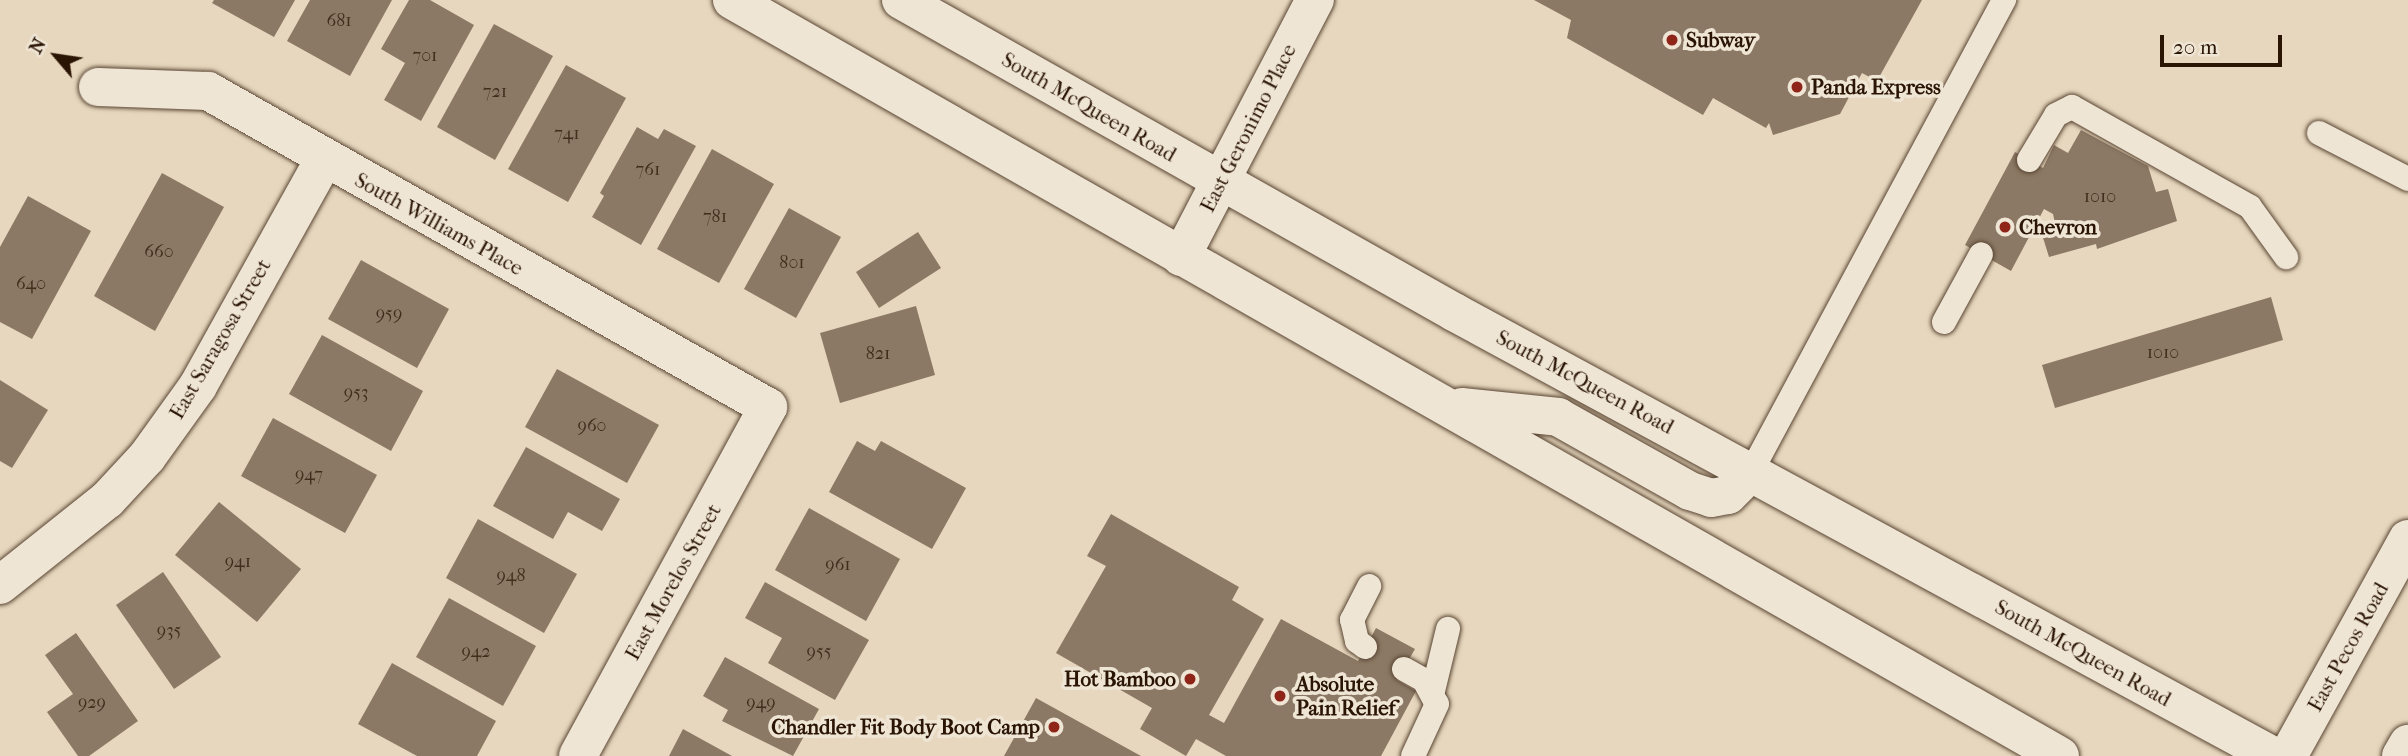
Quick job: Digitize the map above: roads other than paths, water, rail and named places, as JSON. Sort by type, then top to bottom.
[{"type":"main road","points":[[732,0],[2060,756]]},
{"type":"main road","name":"South McQueen Road","points":[[901,0],[1222,182],[2273,756]]},
{"type":"main road","name":"East Geronimo Place","points":[[1181,257],[1222,182],[1253,112],[1315,0]]},
{"type":"main road","name":"South Williams Place","points":[[98,87],[208,91],[324,160],[768,407]]},
{"type":"main road","name":"East Saragosa Street","points":[[0,585],[107,500],[147,457],[198,386],[324,160]]},
{"type":"main road","points":[[1447,405],[1558,417],[1690,491],[1711,498],[1728,495],[1751,472]]},
{"type":"main road","name":"East Morelos Street","points":[[578,756],[768,407]]},
{"type":"main road","name":"East Pecos Road","points":[[2288,756],[2408,539]]},
{"type":"main road","points":[[2401,756],[2408,744]]},
{"type":"lane","points":[[1751,472],[2004,0]]},
{"type":"lane","points":[[2029,160],[2056,115],[2072,107],[2250,207],[2286,257]]},
{"type":"lane","points":[[2319,133],[2408,179]]},
{"type":"lane","points":[[1944,322],[1981,254]]},
{"type":"lane","points":[[1365,648],[1357,641],[1352,620],[1369,586]]},
{"type":"lane","points":[[1413,756],[1435,716],[1433,691],[1448,629]]},
{"type":"lane","points":[[1404,669],[1433,691]]},
{"type":"place","name":"Subway","points":[[1672,40]]},
{"type":"place","name":"Panda Express","points":[[1797,87]]},
{"type":"place","name":"Chevron","points":[[2005,227]]},
{"type":"place","name":"Hot Bamboo","points":[[1190,679]]},
{"type":"place","name":"Absolute Pain Relief","points":[[1280,696]]},
{"type":"place","name":"Chandler Fit Body Boot Camp","points":[[1054,727]]}]
